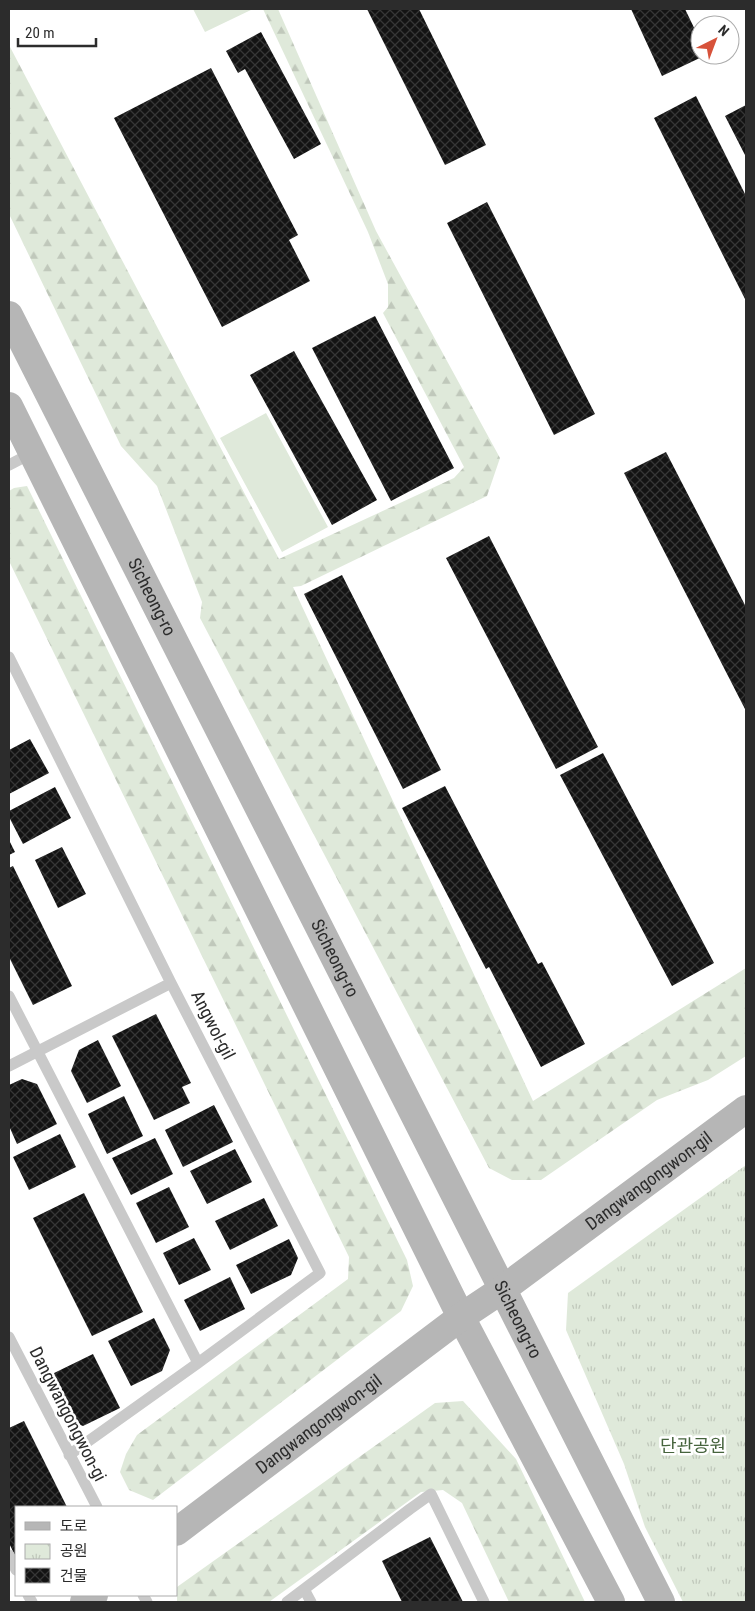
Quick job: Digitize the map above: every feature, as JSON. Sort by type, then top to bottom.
[{"type":"street","name":"Sicheong-ro","points":[[9,315],[661,1602]]},
{"type":"street","points":[[9,406],[20,459],[610,1602]]},
{"type":"street","name":"Dangwangongwon-gil","points":[[178,1530],[461,1316],[503,1289],[746,1109]]},
{"type":"lane","name":"Angwol-gil","points":[[9,657],[320,1273],[69,1455]]},
{"type":"lane","points":[[9,1066],[172,983]]},
{"type":"lane","points":[[9,996],[198,1363]]},
{"type":"lane","name":"Dangwangongwon-gi","points":[[9,1337],[96,1506]]},
{"type":"lane","points":[[287,1602],[431,1494],[484,1602]]},
{"type":"lane","points":[[9,1555],[15,1568]]},
{"type":"lane","points":[[304,1589],[311,1602]]},
{"type":"green space","points":[[193,9],[253,9],[205,32]]},
{"type":"green space","points":[[263,9],[278,9],[376,231],[500,458],[487,496],[301,586],[293,587],[533,1101],[746,968],[746,1056],[708,1080],[657,1100],[541,1180],[512,1180],[489,1168],[200,618],[202,602],[157,486],[121,446],[9,214],[9,45],[279,559],[454,478],[464,467],[383,313],[388,307],[388,284],[368,232]]},
{"type":"green space","points":[[266,413],[328,527],[282,552],[220,438]]},
{"type":"green space","points":[[27,486],[407,1260],[413,1286],[401,1311],[153,1500],[129,1490],[120,1472],[126,1454],[137,1435],[348,1279],[349,1257],[9,561],[9,491],[14,488]]},
{"type":"green space","name":"단관공원","points":[[746,1165],[746,1602],[683,1602],[645,1527],[624,1464],[566,1330],[568,1293]]},
{"type":"green space","points":[[463,1401],[516,1459],[585,1602],[509,1602],[462,1503],[443,1490],[421,1492],[269,1602],[177,1602],[178,1586],[435,1403]]},
{"type":"building","points":[[367,9],[419,9],[486,145],[445,165]]},
{"type":"building","points":[[631,9],[685,9],[690,19],[690,63],[662,76]]},
{"type":"building","points":[[261,32],[321,144],[294,159],[245,69],[238,73],[226,51]]},
{"type":"building","points":[[211,68],[298,235],[289,240],[310,281],[222,327],[114,118]]},
{"type":"building","points":[[696,96],[746,196],[746,301],[654,118]]},
{"type":"building","points":[[746,105],[746,157],[725,116]]},
{"type":"building","points":[[487,202],[595,414],[554,435],[447,223]]},
{"type":"building","points":[[375,316],[454,468],[391,501],[312,348]]},
{"type":"building","points":[[294,351],[377,500],[332,525],[250,375]]},
{"type":"building","points":[[666,452],[746,607],[746,711],[624,473]]},
{"type":"building","points":[[489,536],[598,747],[556,769],[446,558]]},
{"type":"building","points":[[342,575],[441,770],[403,789],[304,594]]},
{"type":"building","points":[[30,739],[49,773],[9,794],[9,750]]},
{"type":"building","points":[[603,753],[714,963],[672,986],[560,775]]},
{"type":"building","points":[[445,786],[538,964],[542,962],[585,1044],[541,1067],[489,967],[486,969],[402,808]]},
{"type":"building","points":[[55,787],[71,818],[23,844],[9,817],[9,811]]},
{"type":"building","points":[[9,840],[15,852],[9,855]]},
{"type":"building","points":[[62,847],[86,894],[58,908],[35,860]]},
{"type":"building","points":[[13,866],[72,986],[33,1005],[9,957],[9,868]]},
{"type":"building","points":[[156,1014],[191,1083],[182,1087],[190,1103],[154,1120],[112,1036]]},
{"type":"building","points":[[98,1040],[121,1086],[87,1103],[71,1071],[79,1050]]},
{"type":"building","points":[[22,1079],[37,1084],[57,1124],[17,1144],[9,1126],[9,1085]]},
{"type":"building","points":[[124,1096],[143,1136],[107,1154],[88,1114]]},
{"type":"building","points":[[214,1105],[233,1142],[183,1167],[165,1130]]},
{"type":"building","points":[[60,1134],[76,1167],[29,1190],[13,1157]]},
{"type":"building","points":[[155,1138],[173,1174],[131,1195],[112,1158]]},
{"type":"building","points":[[235,1149],[252,1182],[207,1204],[190,1171]]},
{"type":"building","points":[[169,1187],[189,1227],[156,1243],[136,1203]]},
{"type":"building","points":[[84,1193],[143,1312],[92,1336],[33,1218]]},
{"type":"building","points":[[264,1198],[278,1226],[230,1250],[215,1221]]},
{"type":"building","points":[[194,1238],[211,1270],[179,1285],[163,1253]]},
{"type":"building","points":[[289,1239],[298,1258],[291,1275],[251,1294],[236,1265]]},
{"type":"building","points":[[230,1277],[245,1309],[200,1331],[184,1300]]},
{"type":"building","points":[[154,1318],[170,1350],[162,1371],[131,1386],[108,1341]]},
{"type":"building","points":[[93,1354],[120,1408],[83,1426],[71,1421],[48,1376]]},
{"type":"building","points":[[24,1421],[66,1506],[15,1506],[15,1556],[9,1543],[9,1428]]},
{"type":"building","points":[[430,1537],[463,1602],[402,1602],[382,1561]]}]
